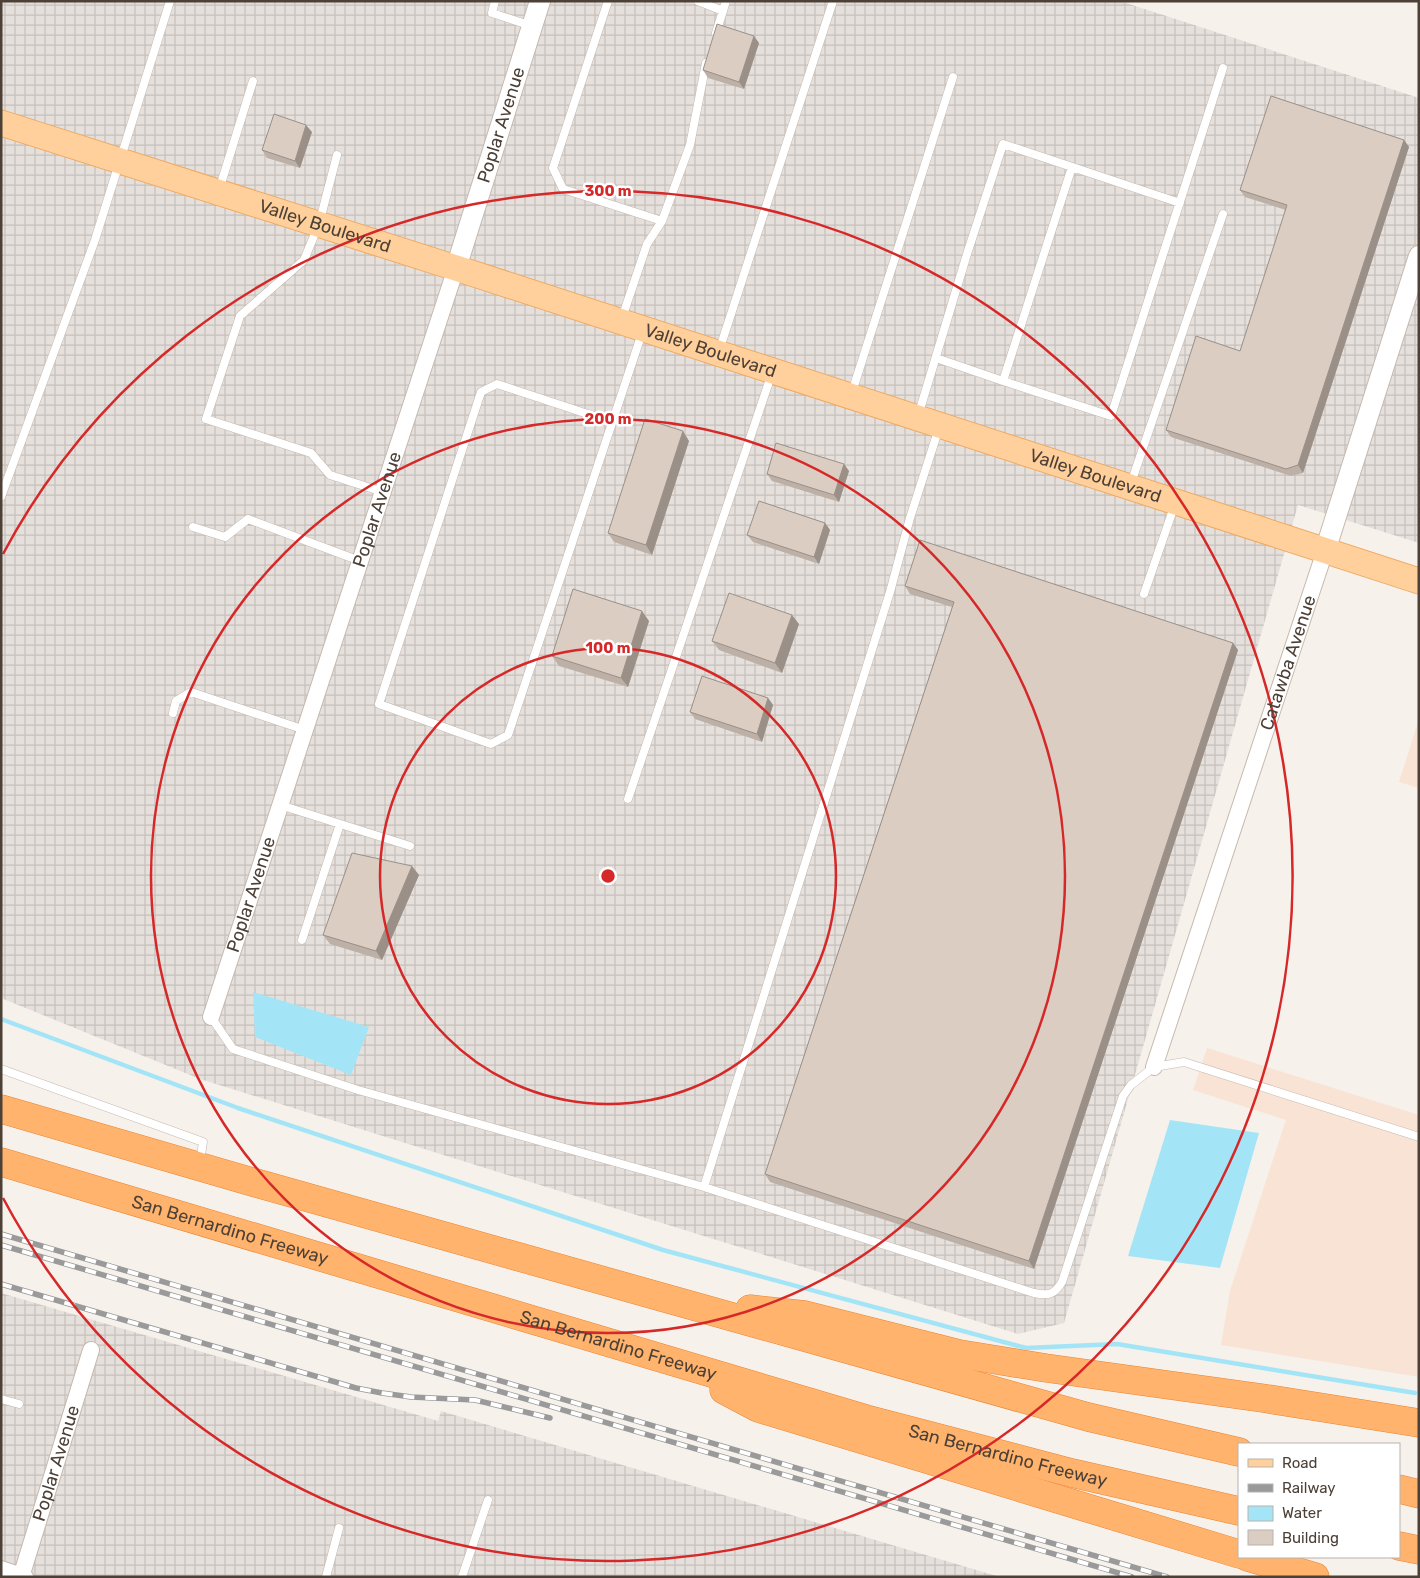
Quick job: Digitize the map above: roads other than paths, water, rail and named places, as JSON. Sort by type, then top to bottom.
[{"type":"highway","points":[[1,1109],[669,1300],[1088,1417],[1238,1452]]},
{"type":"highway","name":"San Bernardino Freeway","points":[[1,1162],[866,1419],[1072,1473],[1238,1511]]},
{"type":"highway","points":[[669,1300],[805,1316],[960,1354],[1419,1423]]},
{"type":"highway","points":[[672,1362],[758,1408],[1238,1554]]},
{"type":"highway","points":[[1400,1483],[1419,1485]]},
{"type":"highway","points":[[1400,1489],[1419,1494]]},
{"type":"highway","points":[[1400,1546],[1419,1550]]},
{"type":"highway","points":[[1251,1558],[1315,1577]]},
{"type":"main road","name":"Valley Boulevard","points":[[1,123],[456,268],[1419,581]]},
{"type":"street","name":"Poplar Avenue","points":[[211,1017],[456,268],[540,1]]},
{"type":"street","name":"Catawba Avenue","points":[[1154,1067],[1325,551],[1419,257]]},
{"type":"street","name":"Poplar Avenue","points":[[23,1576],[91,1350]]},
{"type":"street","points":[[1,1569],[23,1576]]},
{"type":"lane","points":[[1,497],[95,240],[170,1]]},
{"type":"lane","points":[[495,1],[492,13],[532,26]]},
{"type":"lane","points":[[608,1],[553,168],[563,189],[662,222]]},
{"type":"lane","points":[[698,1],[723,11]]},
{"type":"lane","points":[[712,44],[726,1]]},
{"type":"lane","points":[[718,353],[833,1]]},
{"type":"lane","points":[[612,422],[497,384],[481,392],[379,704],[491,744],[508,735],[612,422],[647,244],[662,222],[690,145],[704,70],[710,53]]},
{"type":"lane","points":[[936,358],[1111,416],[1223,68]]},
{"type":"lane","points":[[851,396],[953,77]]},
{"type":"lane","points":[[218,192],[253,80]]},
{"type":"lane","points":[[704,1188],[890,592],[910,518],[929,422],[936,358],[1003,144],[1180,203]]},
{"type":"lane","points":[[337,155],[319,224],[304,260],[240,316],[206,419],[311,452],[330,475],[383,492]]},
{"type":"lane","points":[[1003,381],[1072,167]]},
{"type":"lane","points":[[1130,488],[1223,214]]},
{"type":"lane","points":[[628,799],[773,371]]},
{"type":"lane","points":[[1144,594],[1176,502]]},
{"type":"lane","points":[[193,527],[225,537],[248,519],[360,561]]},
{"type":"lane","points":[[173,713],[176,701],[191,692],[305,730]]},
{"type":"lane","points":[[280,806],[410,846]]},
{"type":"lane","points":[[302,940],[340,824]]},
{"type":"lane","points":[[211,1017],[233,1049],[358,1090],[704,1188],[1044,1295],[1052,1294],[1058,1289],[1066,1272],[1123,1096],[1130,1085],[1154,1067],[1184,1062],[1419,1137]]},
{"type":"lane","points":[[1,1069],[203,1142],[199,1166]]},
{"type":"lane","points":[[1,1399],[19,1404]]},
{"type":"lane","points":[[462,1577],[488,1500]]},
{"type":"lane","points":[[326,1577],[339,1528]]},
{"type":"water","points":[[253,992],[369,1027],[351,1075],[255,1037]]},
{"type":"water","points":[[1170,1120],[1259,1133],[1220,1268],[1128,1256]]},
{"type":"waterway","points":[[1,1019],[238,1108],[663,1250],[1026,1348],[1117,1344],[1415,1393]]},
{"type":"railway","points":[[1,1234],[1167,1577]]},
{"type":"railway","points":[[1,1245],[1132,1577]]},
{"type":"railway","points":[[1,1284],[356,1388],[411,1397],[475,1400],[550,1418]]}]
